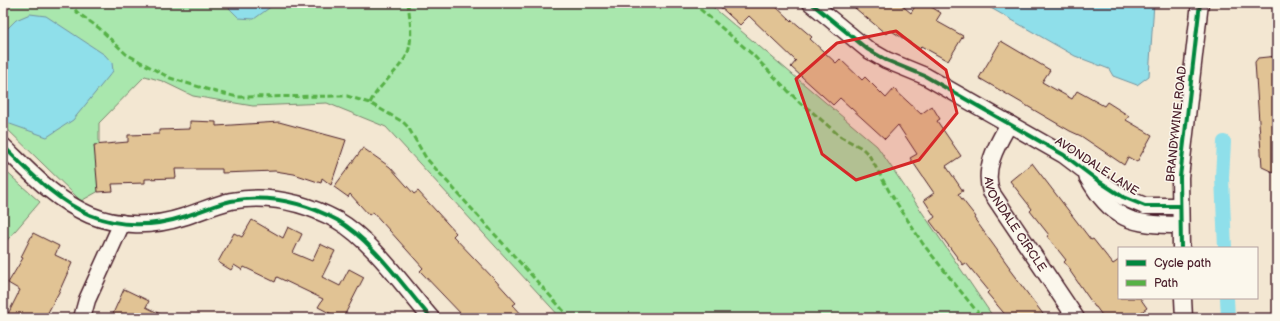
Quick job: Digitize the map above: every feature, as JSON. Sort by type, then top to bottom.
[{"type":"street","name":"AVONDALE LANE","points":[[811,3],[867,49],[886,60],[925,76],[1064,155],[1096,180],[1134,202],[1151,206],[1180,206]]},
{"type":"street","name":"BRANDYWINE ROAD","points":[[1181,247],[1180,206],[1182,152],[1200,3]]},
{"type":"street","name":"AVONDALE CIRCLE","points":[[1009,124],[993,152],[988,182],[990,192],[1076,318]]},
{"type":"street","points":[[3,146],[47,188],[73,206],[91,215],[122,223],[142,224],[162,222],[183,218],[212,206],[233,201],[255,199],[277,200],[308,207],[338,221],[356,234],[370,247],[431,318]]},
{"type":"street","name":"AVONDALE LANE","points":[[1084,170],[1098,195],[1104,203],[1115,212],[1142,223],[1180,225]]},
{"type":"street","points":[[82,318],[87,300],[122,223]]},
{"type":"street","points":[[1183,299],[1184,318]]},
{"type":"highlighted area","points":[[896,31],[946,70],[957,113],[919,160],[856,180],[822,154],[796,79],[837,43]]},
{"type":"green space","points":[[3,3],[708,3],[877,146],[994,318],[561,318],[386,127],[327,103],[253,106],[193,96],[162,81],[145,76],[99,123],[99,191],[81,201],[3,125]]},
{"type":"green space","points":[[3,169],[40,202],[3,245]]},
{"type":"water","points":[[224,3],[276,3],[254,19],[239,18]]},
{"type":"water","points":[[982,3],[1154,3],[1149,76],[1137,85],[1113,76],[1109,69],[1075,56]]},
{"type":"water","points":[[30,14],[46,16],[105,55],[112,63],[113,71],[73,120],[47,137],[10,124],[3,118],[3,33],[16,20]]},
{"type":"building","points":[[716,3],[772,3],[791,21],[792,20],[812,37],[810,39],[836,63],[840,59],[862,80],[865,77],[886,98],[894,89],[921,114],[932,106],[940,119],[937,121],[961,156],[946,166],[963,191],[958,194],[976,217],[974,218],[1010,268],[1009,269],[1046,318],[1008,318],[987,293],[989,291],[966,263],[963,265],[930,221],[935,217],[924,200],[934,193],[910,158],[917,154],[898,125],[885,139],[840,98],[833,105],[791,67],[796,61],[749,16],[740,25]]},
{"type":"building","points":[[849,3],[899,3],[911,13],[917,3],[925,3],[941,13],[936,21],[963,36],[948,61],[921,46],[920,49],[890,30],[886,34]]},
{"type":"building","points":[[1001,41],[1050,70],[1042,82],[1072,99],[1077,91],[1104,106],[1107,102],[1129,116],[1126,120],[1152,135],[1137,162],[1128,157],[1124,165],[1081,136],[979,78]]},
{"type":"building","points":[[1277,56],[1277,174],[1262,167],[1255,62],[1258,58]]},
{"type":"building","points":[[190,121],[216,122],[216,126],[279,122],[346,140],[331,185],[322,178],[321,183],[294,174],[275,171],[222,173],[222,169],[175,169],[176,178],[145,179],[145,183],[112,184],[113,191],[98,192],[94,145],[128,142],[128,135],[159,134],[159,130],[190,129]]},
{"type":"building","points":[[363,148],[390,167],[414,194],[418,191],[456,233],[453,236],[516,303],[513,305],[525,318],[465,318],[420,271],[423,268],[373,212],[369,215],[350,194],[348,197],[334,187]]},
{"type":"building","points":[[1032,163],[1091,240],[1093,239],[1113,264],[1118,261],[1118,299],[1141,299],[1147,308],[1133,318],[1104,318],[1064,262],[1066,260],[1047,236],[1049,235],[1030,211],[1032,209],[1010,181]]},
{"type":"building","points":[[252,220],[283,238],[288,227],[302,234],[293,253],[312,261],[320,244],[335,251],[322,277],[340,286],[349,269],[364,277],[343,318],[339,318],[318,307],[323,299],[277,277],[275,282],[244,267],[242,270],[234,265],[231,270],[218,262],[234,233],[242,237]]},
{"type":"building","points":[[33,233],[59,246],[55,255],[72,263],[45,318],[6,318],[20,290],[8,283],[23,258],[21,257]]},
{"type":"building","points":[[124,289],[149,301],[146,307],[168,318],[111,318]]},
{"type":"waterway","points":[[1224,142],[1222,177],[1225,247]]},
{"type":"waterway","points":[[1227,299],[1228,318]]},
{"type":"marked path","points":[[69,3],[78,13],[99,28],[126,54],[170,78],[238,97],[347,96],[370,103],[403,122],[408,127],[426,158],[570,318]]},
{"type":"marked path","points":[[370,103],[377,91],[407,55],[411,33],[408,3]]},
{"type":"marked path","points":[[693,3],[752,54],[801,104],[841,137],[862,148],[869,155],[889,191],[923,244],[982,318]]},
{"type":"cycle path","points":[[811,3],[867,49],[886,60],[925,76],[1064,155],[1097,180],[1123,197],[1145,206],[1180,206]]},
{"type":"cycle path","points":[[1181,247],[1180,177],[1200,3]]},
{"type":"cycle path","points":[[3,146],[44,185],[65,202],[90,215],[113,222],[124,224],[160,223],[231,201],[245,199],[272,199],[299,205],[325,214],[337,220],[363,239],[387,265],[431,318]]}]
